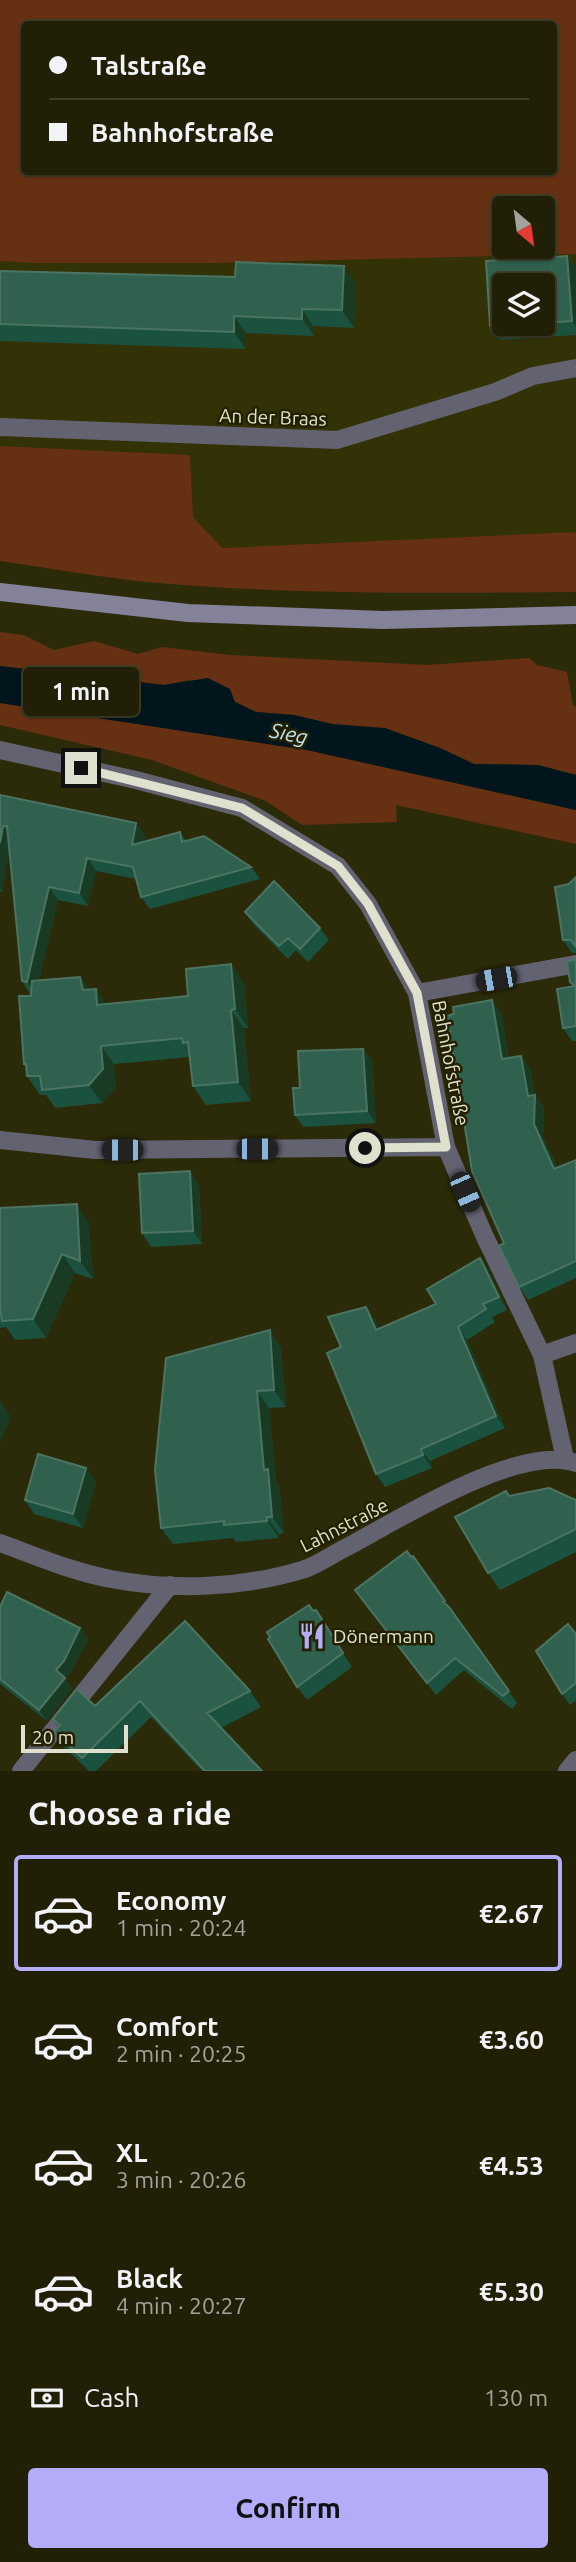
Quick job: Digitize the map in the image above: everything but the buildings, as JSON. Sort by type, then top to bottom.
[{"type":"main road","points":[[0,592],[188,613],[383,620],[576,615]]},
{"type":"street","name":"An der Braas","points":[[0,427],[337,440],[495,392],[533,376],[576,368]]},
{"type":"street","name":"Bahnhofstraße","points":[[0,750],[135,780],[242,808],[338,866],[368,904],[417,993],[446,1147],[542,1355],[571,1461]]},
{"type":"street","points":[[417,993],[576,964]]},
{"type":"street","points":[[0,1140],[95,1150],[446,1147]]},
{"type":"street","points":[[542,1355],[576,1343]]},
{"type":"street","name":"Lahnstraße","points":[[0,1543],[110,1579],[170,1585],[227,1585],[267,1579],[307,1568],[494,1472],[530,1462],[571,1461]]},
{"type":"street","points":[[24,1770],[170,1585]]},
{"type":"street","points":[[568,1771],[576,1760]]},
{"type":"shaded area","points":[[0,0],[576,0],[576,254],[555,255],[555,196],[492,196],[492,256],[214,263],[0,261]]},
{"type":"shaded area","points":[[576,254],[576,532],[221,548],[193,517],[189,455],[0,446],[0,261],[214,263],[492,256],[492,259],[555,259],[555,255]]},
{"type":"shaded area","points":[[0,446],[190,455],[193,517],[222,548],[576,532],[576,592],[254,589],[147,582],[0,561]]},
{"type":"shaded area","points":[[0,632],[24,635],[54,650],[94,641],[138,654],[162,647],[230,655],[428,665],[529,658],[537,665],[567,672],[573,705],[576,707],[576,775],[538,765],[474,764],[440,748],[389,730],[332,724],[294,715],[256,712],[189,680],[164,685],[0,666]]},
{"type":"shaded area","points":[[0,703],[307,750],[576,810],[576,844],[396,805],[397,822],[302,825],[266,801],[152,760],[0,725]]},
{"type":"water","name":"Sieg","points":[[0,666],[164,685],[208,678],[230,689],[235,702],[256,712],[294,715],[332,724],[385,728],[474,764],[538,765],[576,775],[576,810],[307,750],[0,703]]},
{"type":"place","name":"Dönermann","points":[[312,1636]]},
{"type":"route","points":[[81,768],[242,808],[338,866],[368,904],[417,993],[446,1147],[365,1148]]}]
